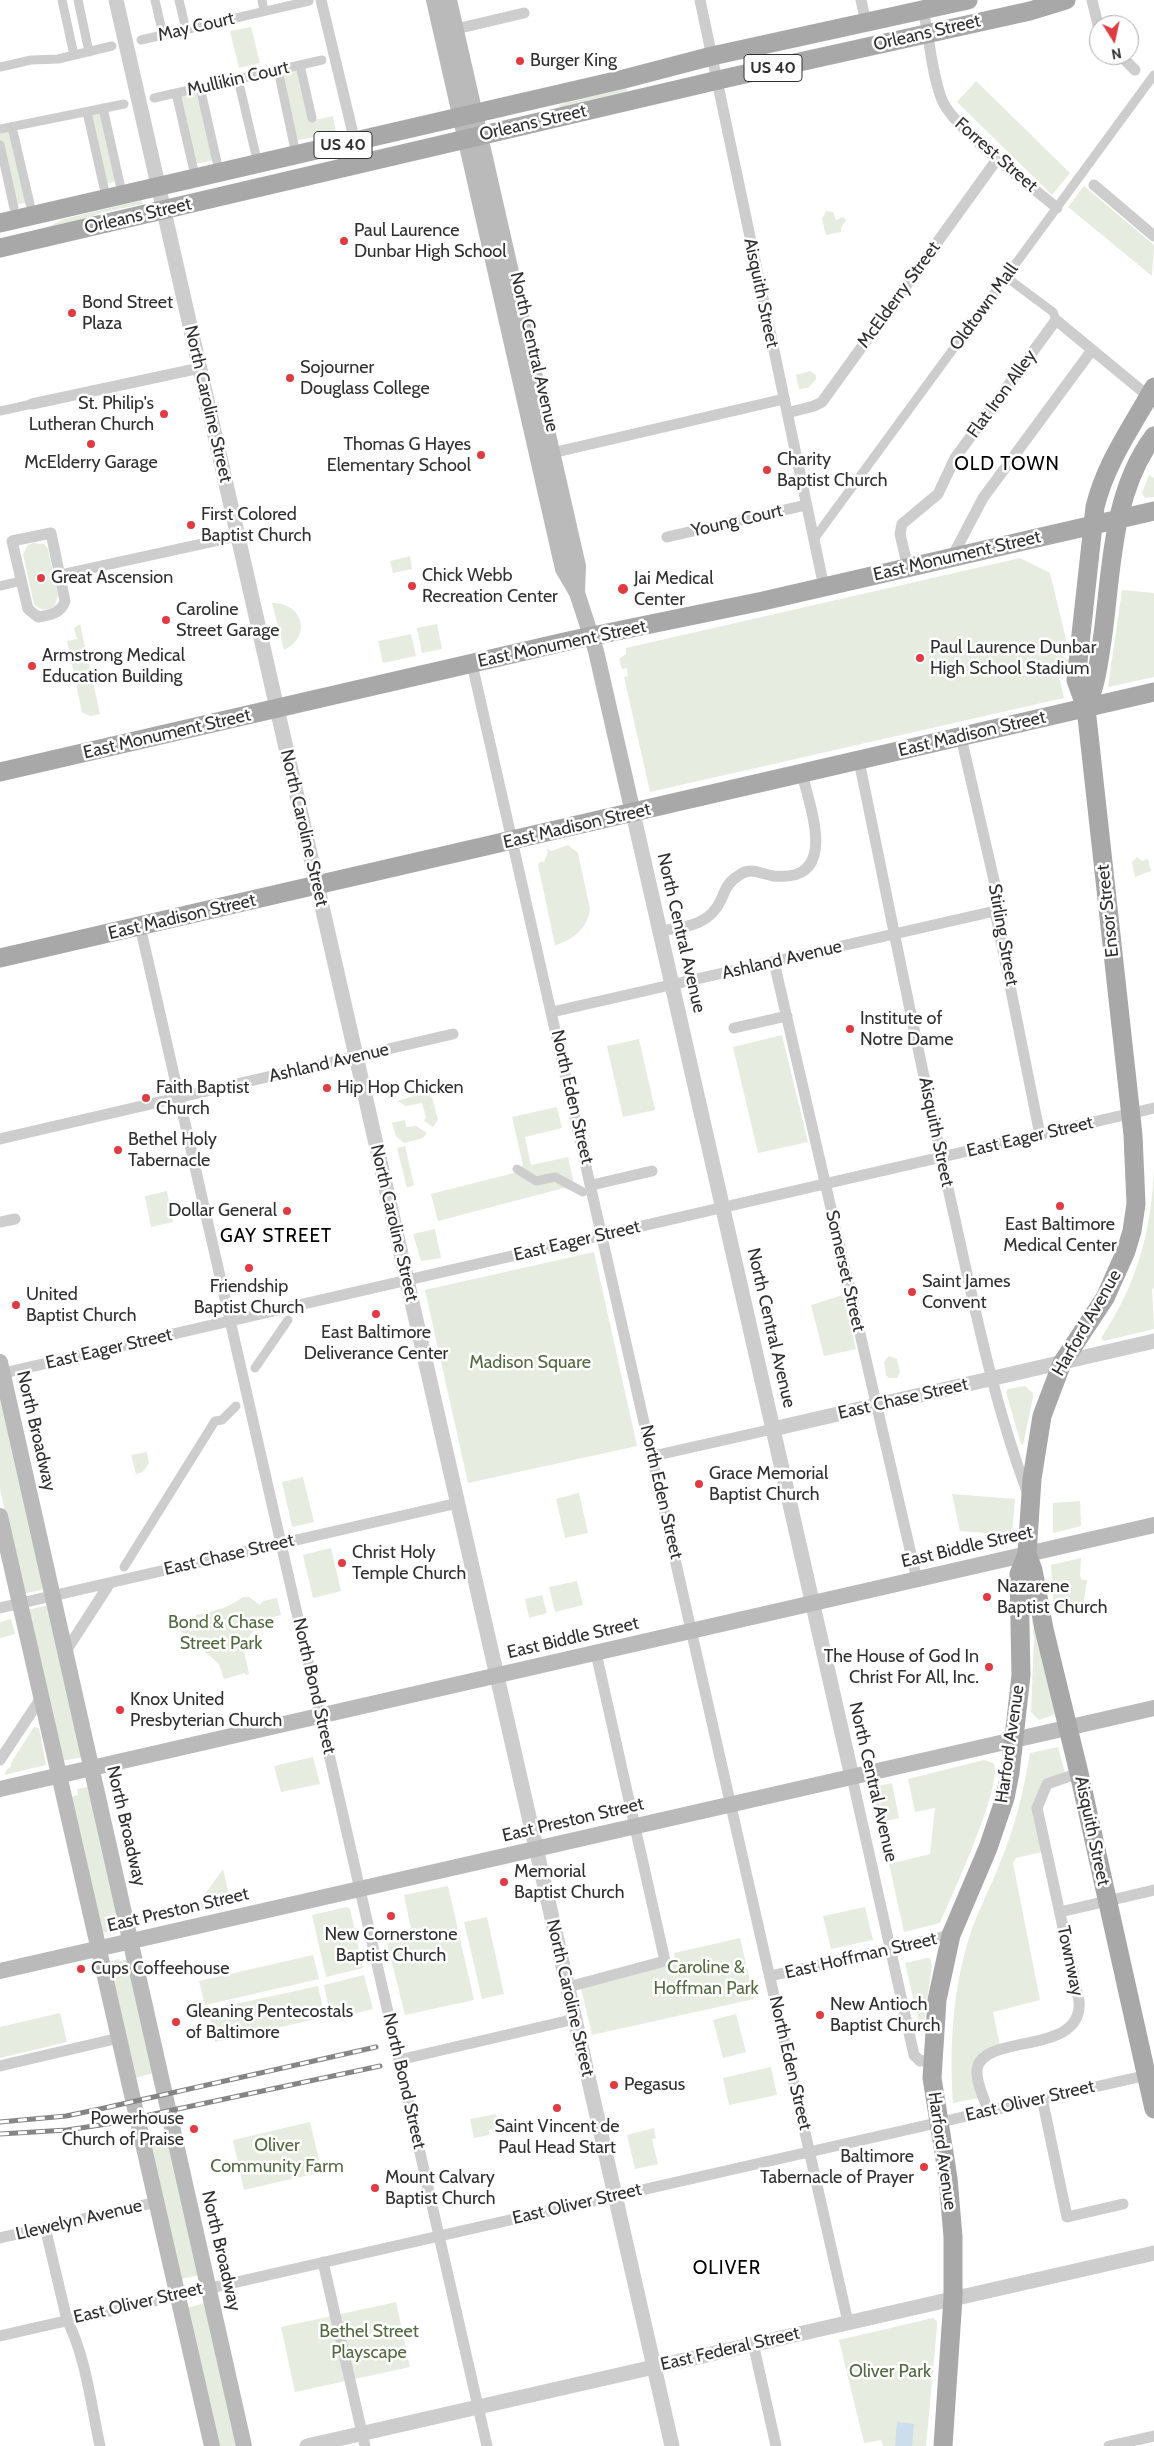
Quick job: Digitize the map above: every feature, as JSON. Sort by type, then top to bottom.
[{"type":"main road","name":"North Central Avenue","points":[[434,0],[468,114]]},
{"type":"main road","name":"North Central Avenue","points":[[450,0],[468,114],[552,486],[563,569],[577,593],[596,651],[633,813]]},
{"type":"main road","name":"Orleans Street","points":[[0,223],[624,79],[712,56],[968,0]]},
{"type":"main road","name":"Orleans Street","points":[[0,248],[716,80],[1030,11],[1066,0]]},
{"type":"main road","name":"North Central Avenue","points":[[473,137],[552,453],[552,486]]},
{"type":"main road","points":[[0,233],[56,210]]},
{"type":"main road","name":"Ensor Street","points":[[1130,1114],[1086,708],[1076,680],[1095,507],[1106,472],[1152,395]]},
{"type":"main road","name":"Ensor Street","points":[[1086,708],[1097,679],[1122,499],[1137,460],[1154,436]]},
{"type":"main road","name":"East Monument Street","points":[[0,772],[590,637],[824,587],[1154,511]]},
{"type":"main road","name":"East Madison Street","points":[[0,958],[1154,692]]},
{"type":"main road","name":"Harford Avenue","points":[[943,2446],[953,2298],[951,2211],[934,2100],[932,2060],[936,2000],[952,1935],[1005,1798],[1015,1740],[1021,1665],[1019,1574],[1027,1554],[1030,1498],[1042,1416],[1062,1362],[1105,1298],[1118,1272],[1132,1231],[1136,1188],[1130,1114]]},
{"type":"main road","name":"North Broadway","points":[[1,1370],[54,1595],[244,2446]]},
{"type":"main road","points":[[0,1516],[212,2446]]},
{"type":"main road","name":"East Biddle Street","points":[[0,1789],[1154,1525]]},
{"type":"main road","name":"Aisquith Street","points":[[1027,1554],[1034,1570],[1044,1629],[1079,1773],[1107,1901],[1150,2074],[1154,2110]]},
{"type":"main road","name":"East Preston Street","points":[[0,1971],[1154,1708]]},
{"type":"street","points":[[62,0],[74,55]]},
{"type":"street","points":[[78,0],[89,52]]},
{"type":"street","name":"North Caroline Street","points":[[116,0],[672,2446]]},
{"type":"street","points":[[155,0],[163,35]]},
{"type":"street","points":[[179,0],[186,30]]},
{"type":"street","points":[[262,0],[264,11]]},
{"type":"street","points":[[321,0],[355,142]]},
{"type":"street","name":"Aisquith Street","points":[[700,0],[824,587]]},
{"type":"street","points":[[862,0],[866,22]]},
{"type":"street","points":[[1092,0],[1096,15]]},
{"type":"street","name":"May Court","points":[[141,40],[264,11],[286,3],[309,1]]},
{"type":"street","name":"Forrest Street","points":[[924,10],[939,91],[948,112],[1057,208]]},
{"type":"street","points":[[456,29],[524,13]]},
{"type":"street","points":[[0,67],[74,55],[112,46]]},
{"type":"street","name":"Mullikin Court","points":[[154,98],[322,60]]},
{"type":"street","points":[[300,65],[312,118]]},
{"type":"street","points":[[1130,65],[1153,80]]},
{"type":"street","points":[[278,70],[294,144]]},
{"type":"street","points":[[238,79],[258,164]]},
{"type":"street","name":"Oldtown Mall","points":[[814,540],[1082,173],[1153,80]]},
{"type":"street","points":[[200,87],[217,162]]},
{"type":"street","points":[[176,93],[193,167]]},
{"type":"street","points":[[0,130],[124,104]]},
{"type":"street","points":[[103,108],[120,184]]},
{"type":"street","points":[[87,112],[104,188]]},
{"type":"street","points":[[12,127],[30,204]]},
{"type":"street","points":[[0,145],[14,208]]},
{"type":"street","name":"McElderry Street","points":[[787,413],[822,402],[998,158]]},
{"type":"street","points":[[1082,173],[1154,236]]},
{"type":"street","points":[[1006,277],[1053,312],[1056,320],[1092,350],[1152,395]]},
{"type":"street","name":"Flat Iron Alley","points":[[908,568],[900,534],[902,524],[938,494],[955,458],[1056,320]]},
{"type":"street","points":[[952,557],[983,498],[1092,350]]},
{"type":"street","points":[[0,411],[200,368]]},
{"type":"street","points":[[552,453],[784,399]]},
{"type":"street","name":"Young Court","points":[[667,537],[806,505]]},
{"type":"street","points":[[51,533],[60,575],[65,601],[63,608],[47,616],[38,617],[28,609],[12,541],[51,533]]},
{"type":"street","points":[[60,575],[238,536]]},
{"type":"street","points":[[0,586],[21,581]]},
{"type":"street","name":"North Eden Street","points":[[472,664],[552,1012],[587,1189],[603,1235],[848,2322]]},
{"type":"street","name":"Stirling Street","points":[[961,737],[999,902],[995,911],[1040,1135]]},
{"type":"street","name":"Aisquith Street","points":[[859,760],[940,1157],[991,1379],[1008,1437],[1030,1498]]},
{"type":"street","points":[[660,931],[685,927],[704,921],[716,910],[727,886],[744,872],[754,870],[770,875],[789,875],[799,873],[813,860],[817,851],[816,837],[802,774]]},
{"type":"street","name":"North Central Avenue","points":[[633,813],[914,2055],[920,2061],[932,2060]]},
{"type":"street","name":"Ashland Avenue","points":[[552,1012],[995,911]]},
{"type":"street","name":"North Bond Street","points":[[140,926],[232,1320],[487,2446]]},
{"type":"street","name":"Somerset Street","points":[[774,962],[917,1580]]},
{"type":"street","points":[[734,1028],[787,1016]]},
{"type":"street","name":"Ashland Avenue","points":[[0,1139],[453,1034]]},
{"type":"street","name":"East Eager Street","points":[[1,1370],[232,1320],[1154,1108]]},
{"type":"street","points":[[517,1169],[536,1181],[555,1177],[587,1189],[652,1171]]},
{"type":"street","points":[[0,1222],[15,1219]]},
{"type":"street","points":[[255,1368],[288,1320]]},
{"type":"street","name":"East Chase Street","points":[[653,1456],[1154,1342]]},
{"type":"street","points":[[124,1567],[215,1421],[222,1420],[236,1406]]},
{"type":"street","name":"East Chase Street","points":[[0,1608],[458,1503]]},
{"type":"street","points":[[66,1650],[110,1583]]},
{"type":"street","points":[[568,1987],[665,1961],[596,1653]]},
{"type":"street","points":[[0,1760],[41,1698]]},
{"type":"street","name":"Townway","points":[[988,2110],[977,2070],[982,2059],[991,2052],[1053,2036],[1073,2023],[1078,2014],[1079,2001],[1037,1808],[1046,1784],[1079,1773]]},
{"type":"street","points":[[1060,1912],[1154,1890]]},
{"type":"street","name":"East Hoffman Street","points":[[770,1976],[952,1935]]},
{"type":"street","points":[[399,2060],[575,2019]]},
{"type":"street","points":[[0,2066],[119,2038]]},
{"type":"street","name":"East Oliver Street","points":[[0,2336],[208,2287],[1150,2074]]},
{"type":"street","points":[[1042,2098],[1068,2217],[1123,2204]]},
{"type":"street","name":"Llewelyn Avenue","points":[[0,2238],[157,2202]]},
{"type":"street","points":[[45,2227],[67,2320],[73,2331],[84,2371],[100,2446]]},
{"type":"street","name":"East Federal Street","points":[[307,2446],[364,2440],[478,2407],[1154,2253]]},
{"type":"street","points":[[323,2262],[364,2440]]},
{"type":"street","points":[[753,2343],[776,2446]]},
{"type":"street","points":[[1109,2446],[1154,2436]]},
{"type":"green space","points":[[251,27],[260,63],[239,68],[230,31]]},
{"type":"green space","points":[[300,67],[310,121],[333,116],[336,132],[295,141],[279,71]]},
{"type":"green space","points":[[976,81],[1070,173],[1052,195],[957,102]]},
{"type":"green space","points":[[626,87],[627,91],[608,99],[560,110],[559,105],[582,96]]},
{"type":"green space","points":[[199,89],[215,160],[194,164],[178,94]]},
{"type":"green space","points":[[102,111],[117,181],[105,184],[89,114]]},
{"type":"green space","points":[[12,128],[28,202],[14,205],[0,140],[0,130]]},
{"type":"green space","points":[[1084,186],[1154,245],[1152,276],[1068,207]]},
{"type":"green space","points":[[142,200],[143,204],[99,213],[83,222],[1,239],[50,226],[64,219]]},
{"type":"green space","points":[[826,211],[833,212],[836,220],[843,217],[846,220],[841,228],[841,232],[826,235],[822,219]]},
{"type":"green space","points":[[810,371],[816,375],[816,379],[808,388],[799,389],[796,375]]},
{"type":"green space","points":[[1149,475],[1154,478],[1154,497],[1145,498],[1142,493]]},
{"type":"green space","points":[[33,543],[44,544],[48,549],[58,595],[55,606],[49,609],[41,609],[34,604],[23,554],[28,545]]},
{"type":"green space","points":[[410,556],[412,569],[393,573],[390,561]]},
{"type":"green space","name":"Paul Laurence Dunbar High School Stadium","points":[[1020,558],[1050,573],[1068,648],[1062,656],[1069,660],[1058,672],[1064,698],[650,792],[624,677],[628,676],[627,668],[622,669],[619,659],[626,654],[626,648]]},
{"type":"green space","points":[[1122,590],[1154,593],[1154,677],[1108,687]]},
{"type":"green space","points":[[272,603],[283,604],[291,609],[297,614],[300,622],[301,629],[298,637],[293,644],[284,650]]},
{"type":"green space","points":[[80,624],[100,714],[90,716],[82,712],[67,641],[77,639],[74,628]]},
{"type":"green space","points":[[437,624],[442,649],[422,653],[417,628]]},
{"type":"green space","points":[[411,634],[416,656],[383,663],[378,641]]},
{"type":"green space","points":[[568,845],[578,853],[590,909],[583,928],[573,937],[555,945],[538,865],[540,862],[544,862],[548,852],[546,848],[551,851]]},
{"type":"green space","points":[[1137,857],[1142,861],[1148,859],[1151,871],[1135,877],[1132,862]]},
{"type":"green space","points":[[782,1035],[808,1142],[758,1153],[733,1047]]},
{"type":"green space","points":[[639,1039],[655,1110],[623,1117],[607,1046]]},
{"type":"green space","points":[[425,1093],[432,1097],[438,1120],[433,1127],[424,1121],[426,1117],[422,1103],[406,1106],[397,1101]]},
{"type":"green space","points":[[557,1107],[562,1128],[525,1137],[531,1165],[568,1157],[576,1192],[564,1188],[438,1221],[431,1194],[518,1172],[523,1165],[512,1117]]},
{"type":"green space","points":[[405,1120],[406,1127],[416,1126],[427,1133],[423,1138],[404,1143],[396,1136],[392,1123]]},
{"type":"green space","points":[[405,1146],[414,1185],[407,1188],[397,1148]]},
{"type":"green space","points":[[1154,1169],[1154,1288],[1152,1289],[1154,1329],[1104,1341],[1101,1338],[1124,1298],[1140,1257],[1150,1215]]},
{"type":"green space","points":[[167,1191],[173,1222],[151,1227],[145,1196]]},
{"type":"green space","points":[[435,1229],[441,1258],[421,1261],[413,1234]]},
{"type":"green space","name":"Madison Square","points":[[594,1252],[637,1446],[468,1483],[425,1290]]},
{"type":"green space","points":[[843,1295],[856,1349],[824,1356],[811,1305]]},
{"type":"green space","points":[[889,1356],[897,1359],[900,1372],[897,1378],[889,1378],[886,1375],[884,1362]]},
{"type":"green space","points":[[1025,1386],[1033,1393],[1033,1397],[1023,1445],[1021,1444],[1006,1392],[1008,1389]]},
{"type":"green space","points":[[0,1387],[45,1589],[23,1594],[0,1489]]},
{"type":"green space","points":[[147,1452],[149,1463],[143,1472],[136,1474],[131,1455]]},
{"type":"green space","points":[[303,1477],[314,1522],[292,1527],[282,1482]]},
{"type":"green space","points":[[579,1493],[588,1533],[565,1538],[556,1499]]},
{"type":"green space","points":[[952,1494],[1015,1499],[1012,1535],[960,1531]]},
{"type":"green space","points":[[1080,1501],[1081,1526],[1053,1533],[1053,1503]]},
{"type":"green space","points":[[331,1548],[341,1591],[313,1598],[303,1555]]},
{"type":"green space","points":[[1081,1558],[1080,1576],[1082,1580],[1087,1580],[1082,1613],[1054,1609],[1051,1565]]},
{"type":"green space","points":[[577,1581],[583,1605],[555,1612],[549,1587]]},
{"type":"green space","points":[[542,1595],[547,1613],[529,1618],[525,1599]]},
{"type":"green space","name":"Bond & Chase Street Park","points":[[243,1597],[249,1597],[260,1605],[263,1601],[277,1598],[281,1615],[262,1622],[243,1646],[249,1674],[245,1675],[245,1673],[224,1679],[219,1664],[179,1629],[196,1624],[196,1615],[221,1609]]},
{"type":"green space","points":[[49,1605],[83,1757],[62,1761],[27,1610]]},
{"type":"green space","points":[[11,1619],[15,1634],[0,1638],[0,1622]]},
{"type":"green space","points":[[1035,1619],[1055,1714],[1039,1720],[1031,1712],[1034,1638],[1032,1620]]},
{"type":"green space","points":[[34,1727],[39,1728],[46,1765],[4,1775],[8,1768],[11,1767],[11,1763]]},
{"type":"green space","points":[[1058,1747],[1065,1773],[1043,1785],[1042,1852],[1016,1858],[1013,1863],[1040,2000],[993,2012],[1000,2045],[989,2049],[977,2059],[974,2071],[979,2098],[953,2103],[952,2036],[957,1991],[966,1948],[1015,1822],[1030,1753]]},
{"type":"green space","points":[[313,1757],[320,1784],[281,1792],[274,1766]]},
{"type":"green space","points":[[984,1760],[993,1763],[995,1774],[992,1792],[965,1866],[940,1923],[904,1932],[889,1864],[930,1854],[935,1808],[915,1812],[908,1779]]},
{"type":"green space","points":[[892,1783],[899,1818],[877,1823],[869,1788]]},
{"type":"green space","points":[[88,1787],[121,1929],[102,1933],[71,1797],[78,1795],[77,1789]]},
{"type":"green space","points":[[223,1869],[231,1903],[200,1910],[198,1904]]},
{"type":"green space","points":[[448,1886],[474,2000],[405,2015],[387,1943],[413,1938],[404,1895]]},
{"type":"green space","points":[[347,1907],[350,1909],[363,1968],[326,1977],[312,1915]]},
{"type":"green space","points":[[865,1907],[873,1940],[831,1949],[823,1916]]},
{"type":"green space","points":[[487,1917],[504,1994],[482,1999],[464,1922]]},
{"type":"green space","name":"Caroline & Hoffman Park","points":[[740,1938],[754,1999],[592,2035],[580,1984],[675,1962],[674,1953]]},
{"type":"green space","points":[[313,1955],[319,1979],[205,2005],[199,1981]]},
{"type":"green space","points":[[930,1958],[932,1965],[922,2036],[905,1963]]},
{"type":"green space","points":[[119,1959],[120,1961],[128,1959],[154,2073],[135,2078],[109,1962]]},
{"type":"green space","points":[[364,1975],[373,2009],[331,2019],[324,1985]]},
{"type":"green space","points":[[318,1986],[325,2017],[215,2042],[208,2010]]},
{"type":"green space","points":[[60,2013],[67,2042],[0,2058],[0,2027]]},
{"type":"green space","points":[[736,2014],[746,2052],[723,2058],[713,2020]]},
{"type":"green space","points":[[771,2067],[777,2095],[729,2105],[723,2078]]},
{"type":"green space","points":[[496,2114],[499,2128],[489,2130],[489,2135],[474,2138],[470,2119]]},
{"type":"green space","name":"Oliver Community Farm","points":[[310,2122],[322,2172],[244,2190],[233,2140]]},
{"type":"green space","points":[[654,2128],[656,2138],[652,2139],[658,2164],[635,2169],[627,2135]]},
{"type":"green space","points":[[167,2136],[199,2275],[181,2279],[149,2140]]},
{"type":"green space","name":"Bethel Street Playscape","points":[[396,2302],[410,2367],[295,2392],[281,2327]]},
{"type":"green space","points":[[205,2303],[238,2446],[219,2446],[186,2308]]},
{"type":"green space","name":"Oliver Park","points":[[933,2318],[937,2321],[937,2327],[926,2446],[883,2446],[881,2440],[864,2443],[839,2340]]},
{"type":"water","points":[[897,2422],[914,2424],[912,2446],[895,2446]]},
{"type":"railway","points":[[0,2122],[66,2116],[376,2047]]},
{"type":"railway","points":[[0,2134],[67,2130],[107,2124],[380,2066]]},
{"type":"place","name":"Burger King","points":[[520,61]]},
{"type":"place","name":"Paul Laurence Dunbar High School","points":[[344,241]]},
{"type":"place","name":"Bond Street Plaza","points":[[72,313]]},
{"type":"place","name":"Sojourner Douglass College","points":[[290,378]]},
{"type":"place","name":"St. Philip's Lutheran Church","points":[[164,414]]},
{"type":"place","name":"McElderry Garage","points":[[91,444]]},
{"type":"place","name":"Thomas G Hayes Elementary School","points":[[481,455]]},
{"type":"place","name":"Charity Baptist Church","points":[[767,470]]},
{"type":"place","name":"First Colored Baptist Church","points":[[191,525]]},
{"type":"place","name":"Great Ascension","points":[[41,578]]},
{"type":"place","name":"Chick Webb Recreation Center","points":[[412,586]]},
{"type":"place","name":"Jai Medical Center","points":[[623,589]]},
{"type":"place","name":"Caroline Street Garage","points":[[166,620]]},
{"type":"place","name":"Paul Laurence Dunbar High School Stadium","points":[[920,658]]},
{"type":"place","name":"Armstrong Medical Education Building","points":[[32,666]]},
{"type":"place","name":"Institute of Notre Dame","points":[[850,1029]]},
{"type":"place","name":"Hip Hop Chicken","points":[[327,1088]]},
{"type":"place","name":"Faith Baptist Church","points":[[146,1098]]},
{"type":"place","name":"Bethel Holy Tabernacle","points":[[118,1150]]},
{"type":"place","name":"East Baltimore Medical Center","points":[[1060,1206]]},
{"type":"place","name":"Dollar General","points":[[287,1211]]},
{"type":"place","name":"Friendship Baptist Church","points":[[249,1268]]},
{"type":"place","name":"Saint James Convent","points":[[912,1292]]},
{"type":"place","name":"United Baptist Church","points":[[16,1305]]},
{"type":"place","name":"East Baltimore Deliverance Center","points":[[376,1314]]},
{"type":"place","name":"Grace Memorial Baptist Church","points":[[699,1484]]},
{"type":"place","name":"Christ Holy Temple Church","points":[[342,1563]]},
{"type":"place","name":"Nazarene Baptist Church","points":[[987,1597]]},
{"type":"place","name":"The House of God In Christ For All, Inc.","points":[[989,1667]]},
{"type":"place","name":"Knox United Presbyterian Church","points":[[120,1710]]},
{"type":"place","name":"Memorial Baptist Church","points":[[504,1882]]},
{"type":"place","name":"New Cornerstone Baptist Church","points":[[391,1916]]},
{"type":"place","name":"Cups Coffeehouse","points":[[81,1969]]},
{"type":"place","name":"New Antioch Baptist Church","points":[[820,2015]]},
{"type":"place","name":"Gleaning Pentecostals of Baltimore","points":[[176,2022]]},
{"type":"place","name":"Pegasus","points":[[614,2085]]},
{"type":"place","name":"Saint Vincent de Paul Head Start","points":[[557,2108]]},
{"type":"place","name":"Powerhouse Church of Praise","points":[[194,2129]]},
{"type":"place","name":"Baltimore Tabernacle of Prayer","points":[[924,2167]]},
{"type":"place","name":"Mount Calvary Baptist Church","points":[[375,2188]]},
{"type":"district","name":"OLD TOWN","points":[[1007,464]]},
{"type":"district","name":"GAY STREET","points":[[276,1236]]},
{"type":"district","name":"OLIVER","points":[[727,2268]]}]
